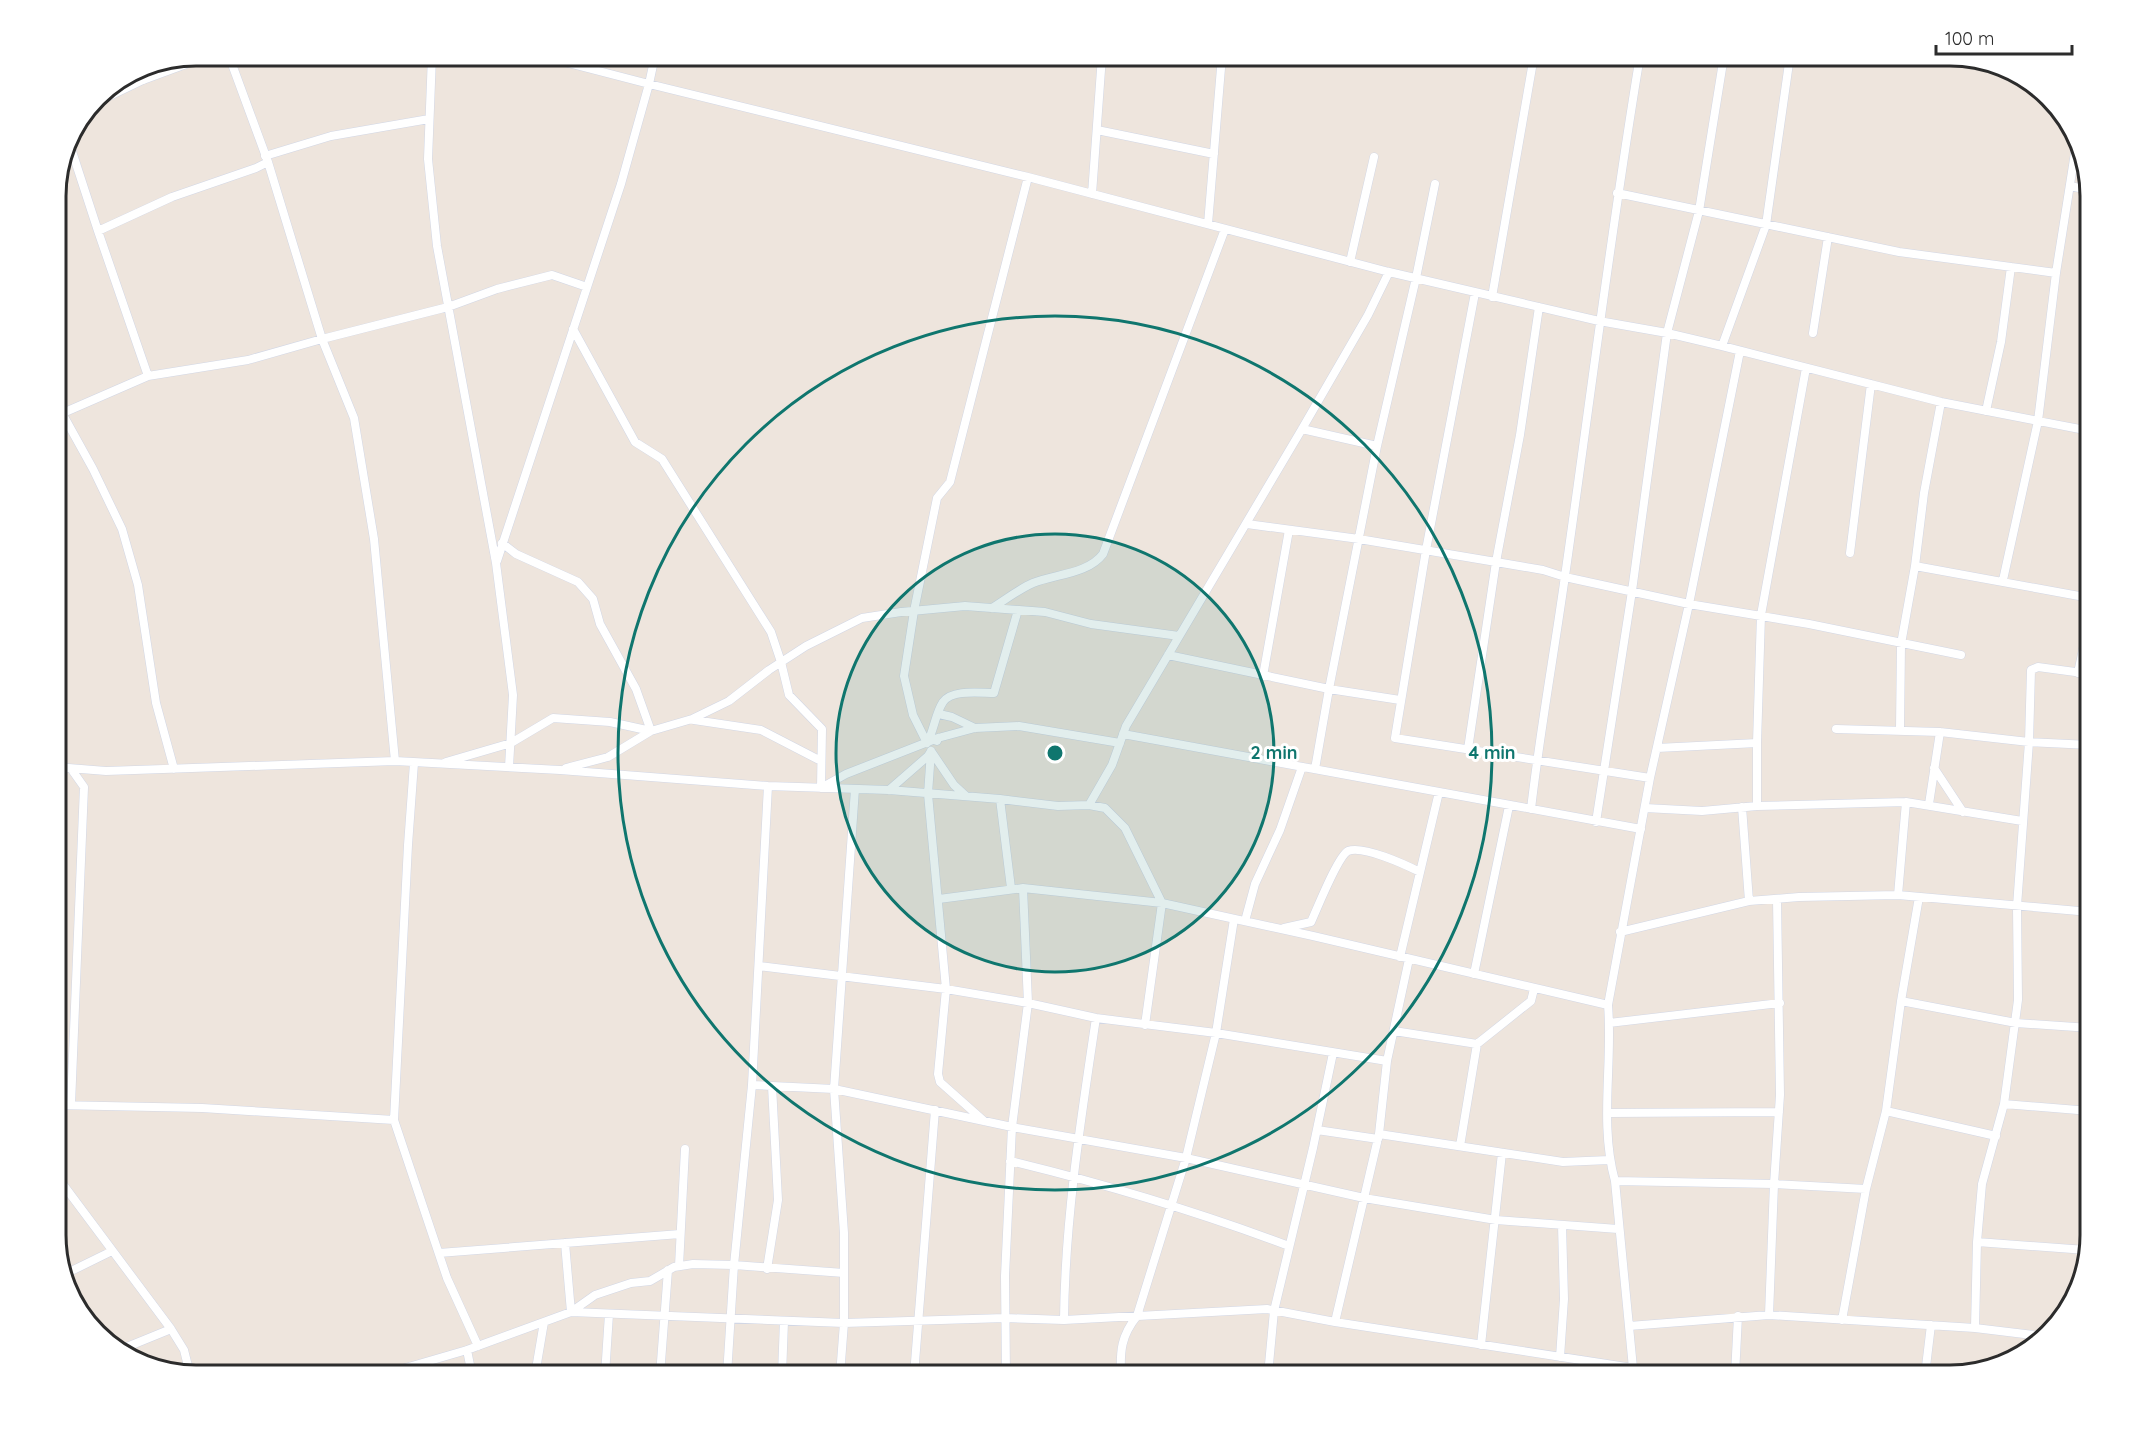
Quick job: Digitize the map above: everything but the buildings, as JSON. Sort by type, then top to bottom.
[{"type":"street","points":[[233,66],[267,159],[322,339],[354,418],[374,539],[395,761]]},
{"type":"street","points":[[432,66],[429,170],[437,246],[496,563],[513,695],[509,767]]},
{"type":"street","points":[[580,66],[1028,177],[1475,293],[1599,321],[1668,333],[1941,402],[2080,429]]},
{"type":"street","points":[[496,563],[621,184],[653,66]]},
{"type":"street","points":[[1092,194],[1101,66]]},
{"type":"street","points":[[1208,224],[1220,66]]},
{"type":"street","points":[[1492,297],[1532,66]]},
{"type":"street","points":[[1531,809],[1536,760],[1565,577],[1617,193],[1638,66]]},
{"type":"street","points":[[1596,822],[1632,591],[1668,333],[1698,211],[1722,66]]},
{"type":"street","points":[[1722,346],[1766,225],[1789,66]]},
{"type":"street","points":[[120,91],[177,67]]},
{"type":"street","points":[[98,231],[172,197],[256,168],[267,159],[331,136],[429,119]]},
{"type":"street","points":[[1097,130],[1214,154]]},
{"type":"street","points":[[73,154],[148,376]]},
{"type":"street","points":[[1350,262],[1374,157]]},
{"type":"street","points":[[2003,580],[2038,421],[2056,273],[2075,159]]},
{"type":"street","points":[[927,743],[913,715],[904,676],[914,610],[937,498],[950,482],[1028,177]]},
{"type":"street","points":[[1316,769],[1329,689],[1377,446],[1435,184]]},
{"type":"street","points":[[2070,186],[2080,188]]},
{"type":"street","points":[[1617,193],[1899,252],[2056,273]]},
{"type":"street","points":[[991,608],[1032,583],[1082,568],[1098,561],[1103,554],[1225,229]]},
{"type":"street","points":[[1813,333],[1828,237]]},
{"type":"street","points":[[1986,411],[2001,342],[2011,267]]},
{"type":"street","points":[[1089,805],[1112,765],[1126,726],[1247,524],[1368,315],[1389,272]]},
{"type":"street","points":[[66,412],[148,376],[248,360],[448,307],[497,289],[552,275],[587,287]]},
{"type":"street","points":[[1475,293],[1426,550],[1395,738],[1650,778]]},
{"type":"street","points":[[1467,749],[1496,562],[1520,435],[1539,307]]},
{"type":"street","points":[[573,329],[635,442],[662,459],[771,632],[789,695],[822,729],[821,788]]},
{"type":"street","points":[[1632,1365],[1615,1181],[1609,1160],[1608,1005],[1650,778],[1689,604],[1740,351]]},
{"type":"street","points":[[1757,806],[1761,615],[1806,368]]},
{"type":"street","points":[[1850,553],[1871,384]]},
{"type":"street","points":[[1900,729],[1901,644],[1915,566],[1924,493],[1941,402]]},
{"type":"street","points":[[66,426],[93,469],[122,529],[138,585],[156,703],[174,769]]},
{"type":"street","points":[[1302,429],[1377,446]]},
{"type":"street","points":[[1247,524],[1359,539],[1543,570],[1565,577],[1689,604],[1761,615],[1961,655]]},
{"type":"street","points":[[1263,676],[1289,530]]},
{"type":"street","points":[[502,543],[516,554],[578,582],[593,599],[600,624],[636,689],[651,731]]},
{"type":"street","points":[[1915,566],[2003,580],[2080,596]]},
{"type":"street","points":[[560,770],[608,757],[651,731],[692,719],[729,701],[806,646],[861,618],[914,610],[965,606],[1046,612],[1091,624],[1179,636]]},
{"type":"street","points":[[927,743],[944,702],[954,695],[994,693],[1018,610]]},
{"type":"street","points":[[1168,655],[1329,689],[1400,700]]},
{"type":"street","points":[[1975,1328],[1977,1242],[1982,1184],[2004,1104],[2018,1000],[2017,906],[2029,741],[2031,670],[2038,667],[2078,673],[2080,664]]},
{"type":"street","points":[[939,714],[952,717],[975,728]]},
{"type":"street","points":[[438,764],[511,743],[553,718],[610,722],[651,731]]},
{"type":"street","points":[[692,719],[761,730],[821,761]]},
{"type":"street","points":[[821,788],[846,774],[938,738],[975,728],[1019,726],[1120,743]]},
{"type":"street","points":[[1836,729],[1900,729],[2080,745]]},
{"type":"street","points":[[1929,804],[1940,732]]},
{"type":"street","points":[[1123,734],[1641,829]]},
{"type":"street","points":[[889,790],[928,756],[938,738]]},
{"type":"street","points":[[1657,748],[1757,743]]},
{"type":"street","points":[[931,751],[928,794],[946,989],[938,1074],[940,1082],[984,1121]]},
{"type":"street","points":[[931,751],[954,785],[966,796]]},
{"type":"street","points":[[66,769],[174,769],[395,761],[560,770],[768,786],[889,790],[1058,806],[1089,805],[1105,808],[1125,828],[1162,903],[1145,1025]]},
{"type":"street","points":[[414,763],[394,1120],[447,1278],[478,1346]]},
{"type":"street","points":[[1245,921],[1255,884],[1280,830],[1302,767]]},
{"type":"street","points":[[1934,768],[1963,812]]},
{"type":"street","points":[[71,1104],[84,787],[72,770]]},
{"type":"street","points":[[728,1365],[734,1265],[752,1085],[768,786]]},
{"type":"street","points":[[841,1365],[844,1323],[843,1198],[834,1089],[855,789]]},
{"type":"street","points":[[1400,957],[1439,792]]},
{"type":"street","points":[[1000,799],[1011,888]]},
{"type":"street","points":[[1645,808],[1702,811],[1757,806],[1906,802],[2022,821]]},
{"type":"street","points":[[1898,895],[1906,802]]},
{"type":"street","points":[[1474,974],[1509,806]]},
{"type":"street","points":[[1742,807],[1749,901]]},
{"type":"street","points":[[1281,929],[1311,922],[1331,878],[1344,854],[1350,850],[1363,851],[1396,861],[1420,872]]},
{"type":"street","points":[[939,899],[1023,888],[1162,903],[1608,1005]]},
{"type":"street","points":[[1006,1365],[1005,1276],[1012,1127],[1028,1003],[1023,888]]},
{"type":"street","points":[[1620,932],[1749,901],[1777,899],[1898,895],[2080,911]]},
{"type":"street","points":[[1842,1320],[1866,1189],[1886,1111],[1918,897]]},
{"type":"street","points":[[1769,1315],[1779,1112],[1780,1003],[1777,899]]},
{"type":"street","points":[[1121,1365],[1120,1353],[1127,1328],[1137,1316],[1186,1158],[1216,1033],[1234,919]]},
{"type":"street","points":[[1335,1322],[1379,1136],[1387,1061],[1409,959]]},
{"type":"street","points":[[759,966],[946,989],[1028,1003],[1096,1018],[1216,1033],[1387,1061]]},
{"type":"street","points":[[1460,1146],[1477,1044],[1531,1001],[1534,988]]},
{"type":"street","points":[[1901,1002],[2016,1023],[2080,1027]]},
{"type":"street","points":[[1609,1023],[1780,1003]]},
{"type":"street","points":[[1064,1320],[1065,1265],[1074,1176],[1096,1018]]},
{"type":"street","points":[[1394,1031],[1477,1044]]},
{"type":"street","points":[[1269,1365],[1274,1311],[1333,1053]]},
{"type":"street","points":[[752,1085],[834,1089],[1012,1127],[1186,1158],[1364,1198],[1496,1220],[1618,1229]]},
{"type":"street","points":[[767,1269],[778,1200],[772,1086]]},
{"type":"street","points":[[66,1104],[202,1108],[394,1120]]},
{"type":"street","points":[[2004,1104],[2080,1110]]},
{"type":"street","points":[[915,1365],[935,1110]]},
{"type":"street","points":[[1886,1111],[1996,1136]]},
{"type":"street","points":[[1608,1113],[1779,1112]]},
{"type":"street","points":[[1317,1130],[1460,1146],[1563,1162],[1609,1160]]},
{"type":"street","points":[[679,1266],[685,1149]]},
{"type":"street","points":[[1481,1345],[1502,1153]]},
{"type":"street","points":[[1010,1161],[1074,1176],[1212,1218],[1289,1246]]},
{"type":"street","points":[[1615,1181],[1774,1184],[1866,1189]]},
{"type":"street","points":[[66,1189],[171,1329],[184,1350],[188,1365]]},
{"type":"street","points":[[1560,1357],[1563,1299],[1562,1225]]},
{"type":"street","points":[[439,1253],[681,1234]]},
{"type":"street","points":[[1977,1242],[2079,1249]]},
{"type":"street","points":[[565,1243],[571,1312]]},
{"type":"street","points":[[71,1271],[112,1251]]},
{"type":"street","points":[[417,1365],[467,1350],[571,1312],[595,1295],[631,1283],[650,1281],[679,1266],[734,1265],[844,1273]]},
{"type":"street","points":[[661,1365],[668,1270]]},
{"type":"street","points":[[571,1312],[844,1323],[1005,1318],[1064,1320],[1267,1309],[1598,1365]]},
{"type":"street","points":[[606,1365],[609,1314]]},
{"type":"street","points":[[1629,1326],[1769,1315],[1975,1328],[2033,1335]]},
{"type":"street","points":[[1736,1365],[1738,1316]]},
{"type":"street","points":[[782,1365],[784,1321]]},
{"type":"street","points":[[537,1365],[544,1322]]},
{"type":"street","points":[[1926,1365],[1931,1325]]},
{"type":"street","points":[[129,1346],[171,1329]]},
{"type":"street","points":[[467,1350],[470,1365]]}]
